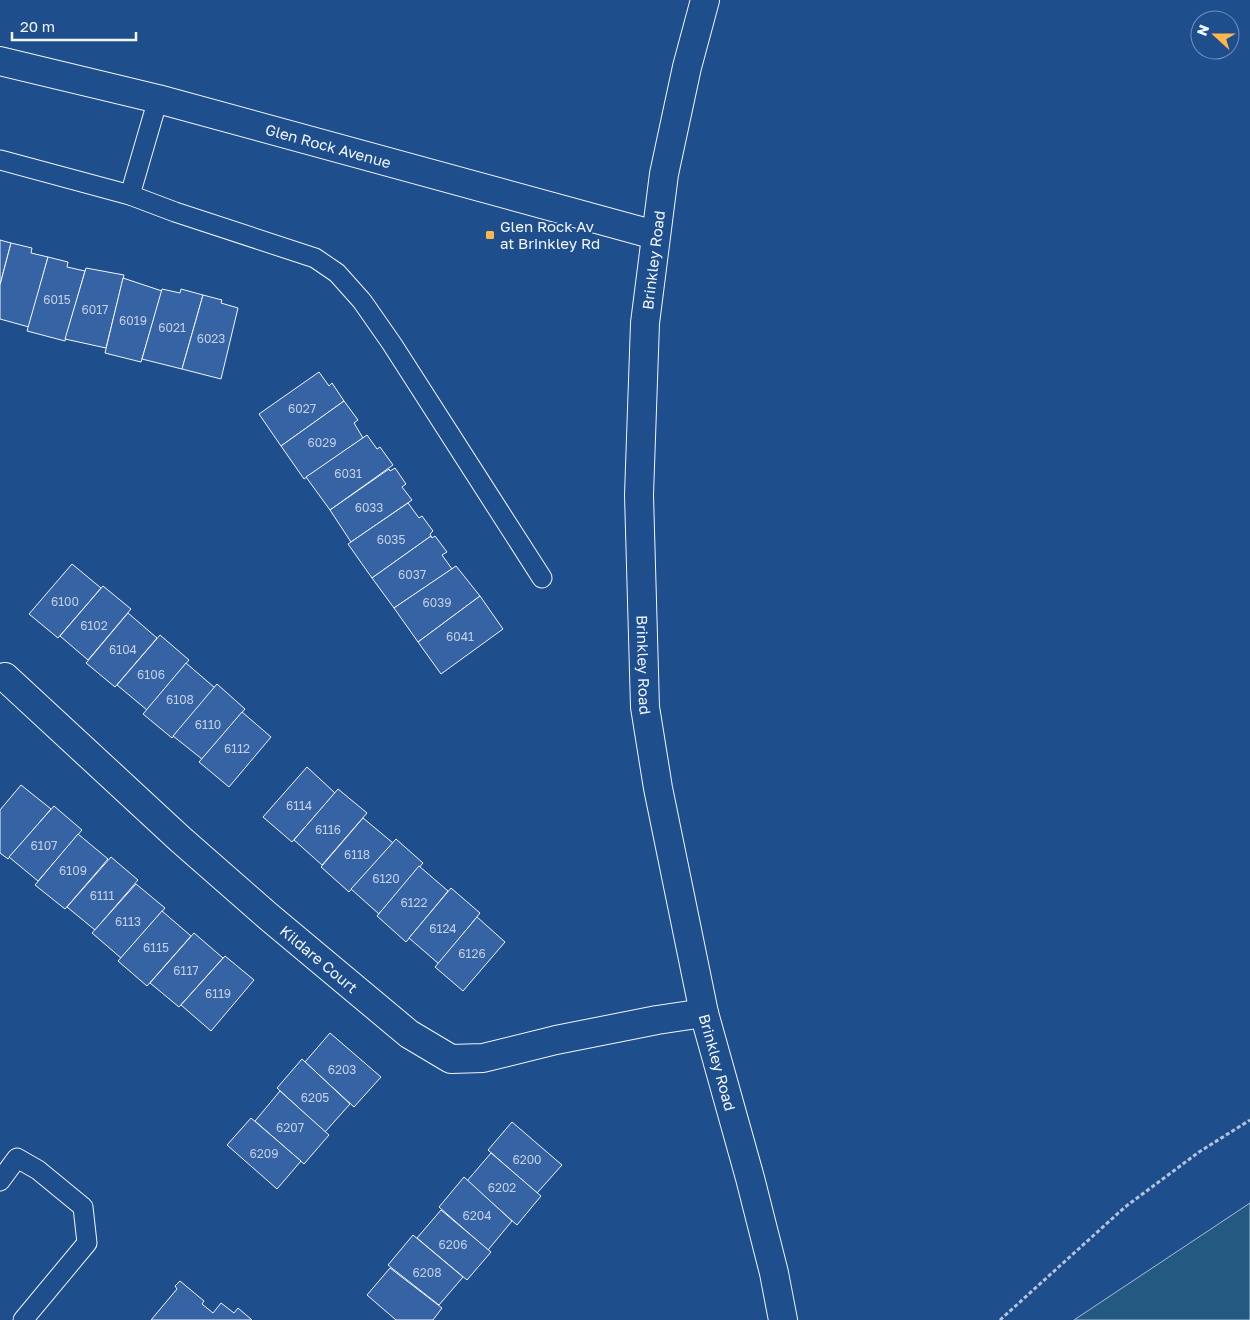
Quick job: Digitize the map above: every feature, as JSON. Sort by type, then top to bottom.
[{"type":"street","name":"Brinkley Road","points":[[705,0],[687,67],[664,174],[645,323],[639,495],[645,707],[658,788],[704,1013],[757,1207],[774,1274],[783,1320]]},
{"type":"street","name":"Glen Rock Avenue","points":[[0,61],[158,99],[655,235]]},
{"type":"street","name":"Kildare Court","points":[[5,677],[180,839],[269,917],[409,1034],[451,1059],[483,1058],[556,1040],[657,1020],[704,1013]]},
{"type":"lane","points":[[130,195],[158,99]]},
{"type":"lane","points":[[0,160],[130,195],[175,212],[315,258],[337,273],[362,301],[392,344],[542,578]]},
{"type":"lane","points":[[0,1181],[17,1158],[38,1170],[84,1207],[87,1243],[24,1320]]},
{"type":"path","points":[[1000,1320],[1125,1207],[1199,1152],[1250,1120]]},
{"type":"shaded area","points":[[1250,1203],[1250,1320],[1074,1320]]},
{"type":"building","points":[[0,240],[11,243],[0,285]]},
{"type":"building","points":[[11,243],[32,248],[31,253],[48,257],[29,327],[0,319],[0,285]]},
{"type":"building","points":[[48,257],[68,262],[67,267],[85,271],[65,341],[27,331]]},
{"type":"building","points":[[86,268],[124,275],[106,348],[65,339]]},
{"type":"building","points":[[123,278],[162,291],[141,362],[105,353]]},
{"type":"building","points":[[162,289],[180,293],[181,289],[203,295],[182,369],[142,359]]},
{"type":"building","points":[[203,295],[222,300],[221,303],[238,308],[221,379],[182,369]]},
{"type":"building","points":[[319,372],[329,386],[332,383],[344,401],[281,446],[259,414]]},
{"type":"building","points":[[344,401],[358,420],[354,423],[363,438],[304,479],[281,446]]},
{"type":"building","points":[[367,435],[377,449],[380,447],[393,465],[330,510],[306,477]]},
{"type":"building","points":[[395,468],[406,484],[402,487],[412,500],[351,542],[330,510],[389,469],[390,471]]},
{"type":"building","points":[[408,503],[419,518],[422,516],[433,531],[430,534],[431,536],[372,578],[348,544]]},
{"type":"building","points":[[431,536],[432,538],[435,536],[447,552],[442,555],[452,569],[394,608],[372,578]]},
{"type":"building","points":[[72,564],[101,588],[58,638],[29,614]]},
{"type":"building","points":[[456,566],[480,596],[418,642],[394,608]]},
{"type":"building","points":[[103,586],[131,609],[88,660],[60,636]]},
{"type":"building","points":[[480,596],[503,629],[441,674],[418,642]]},
{"type":"building","points":[[128,613],[157,638],[115,687],[86,663]]},
{"type":"building","points":[[160,635],[189,660],[147,710],[117,685]]},
{"type":"building","points":[[186,663],[215,688],[172,738],[143,714]]},
{"type":"building","points":[[217,684],[245,709],[202,759],[173,736]]},
{"type":"building","points":[[242,712],[271,737],[229,787],[199,762]]},
{"type":"building","points":[[307,767],[335,793],[292,842],[263,817]]},
{"type":"building","points":[[21,785],[51,809],[8,859],[0,853],[0,810]]},
{"type":"building","points":[[338,789],[367,813],[322,865],[294,840]]},
{"type":"building","points":[[54,806],[82,830],[38,881],[9,857]]},
{"type":"building","points":[[363,818],[393,843],[349,892],[321,867]]},
{"type":"building","points":[[78,834],[108,859],[65,909],[35,885]]},
{"type":"building","points":[[396,839],[423,863],[379,914],[351,889]]},
{"type":"building","points":[[111,857],[138,880],[95,930],[67,907]]},
{"type":"building","points":[[419,866],[448,891],[406,942],[377,916]]},
{"type":"building","points":[[136,884],[165,908],[121,958],[92,933]]},
{"type":"building","points":[[451,888],[480,913],[439,964],[409,938]]},
{"type":"building","points":[[162,911],[191,936],[147,986],[118,961]]},
{"type":"building","points":[[477,917],[505,942],[463,991],[435,967]]},
{"type":"building","points":[[194,933],[223,958],[179,1007],[150,983]]},
{"type":"building","points":[[225,956],[254,980],[211,1031],[181,1005]]},
{"type":"building","points":[[330,1033],[381,1077],[354,1107],[305,1062]]},
{"type":"building","points":[[302,1059],[350,1104],[325,1132],[277,1088]]},
{"type":"building","points":[[280,1091],[329,1135],[304,1164],[255,1121]]},
{"type":"building","points":[[251,1118],[301,1161],[277,1189],[227,1145]]},
{"type":"building","points":[[512,1122],[562,1165],[537,1193],[488,1150]]},
{"type":"building","points":[[491,1153],[541,1196],[517,1225],[467,1181]]},
{"type":"building","points":[[464,1177],[512,1221],[488,1250],[439,1207]]},
{"type":"building","points":[[441,1210],[491,1252],[467,1280],[417,1238]]},
{"type":"building","points":[[413,1235],[463,1277],[439,1305],[388,1265]]},
{"type":"building","points":[[390,1268],[442,1308],[433,1320],[396,1320],[367,1295]]},
{"type":"building","points":[[180,1281],[204,1301],[202,1304],[213,1313],[221,1303],[234,1313],[238,1308],[252,1320],[151,1320],[177,1289],[175,1286]]},
{"type":"place","name":"Glen Rock Av at Brinkley Rd","points":[[490,235]]}]
